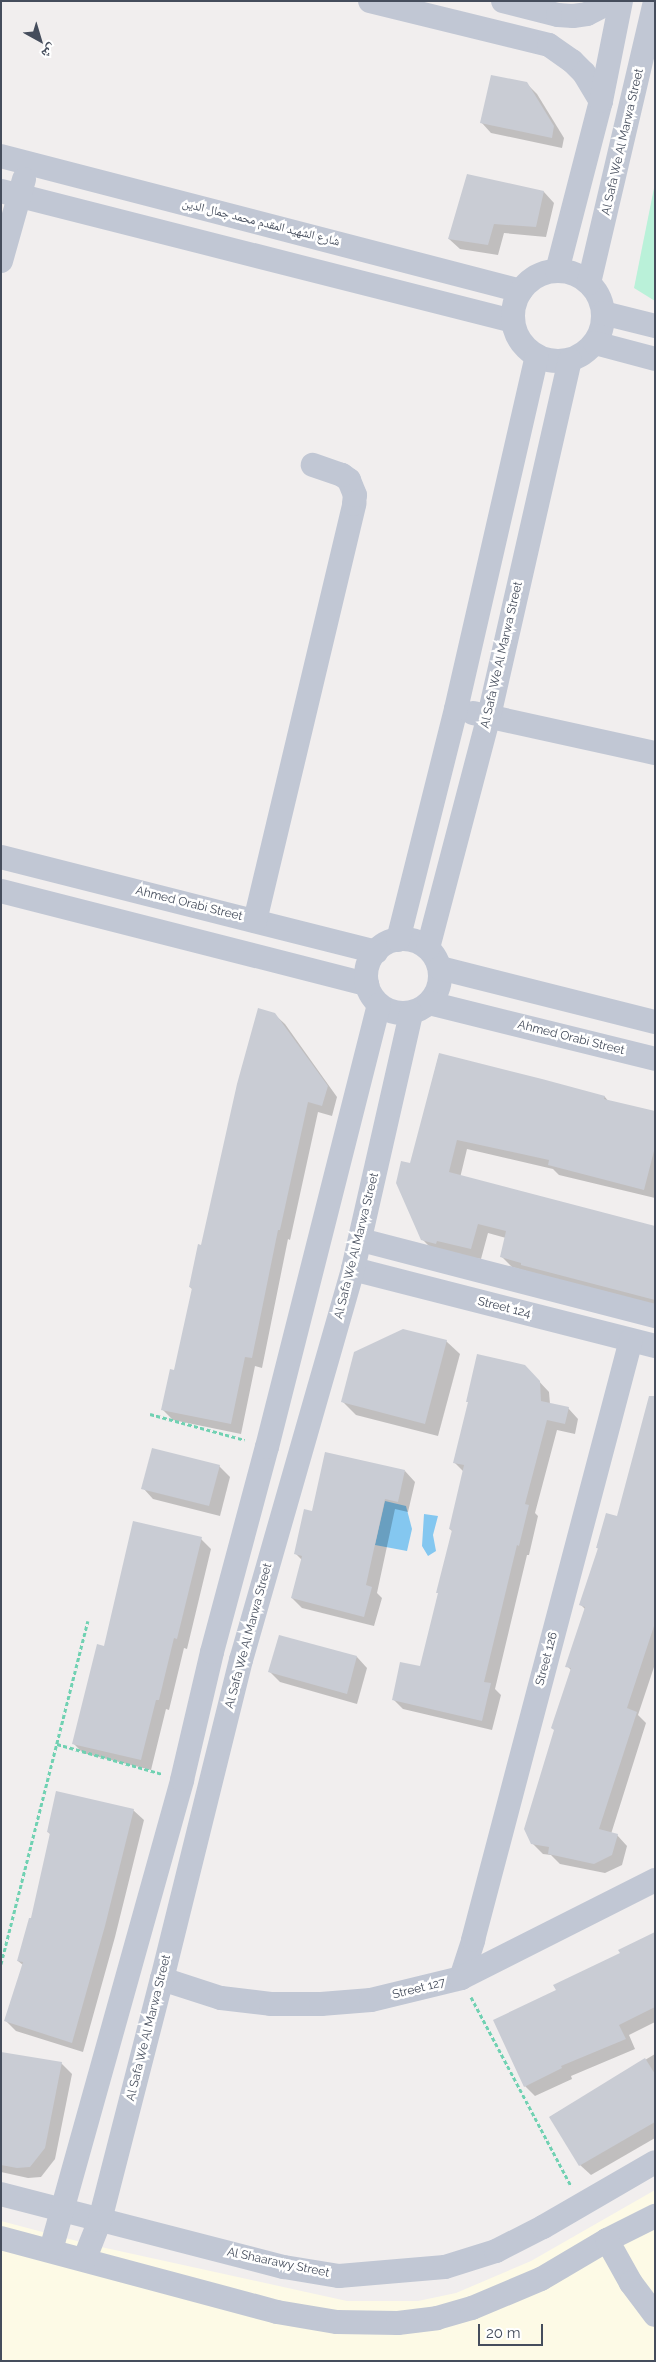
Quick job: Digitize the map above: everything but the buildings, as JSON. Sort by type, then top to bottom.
[{"type":"street","points":[[370,1],[549,46],[572,61],[584,73],[601,101]]},
{"type":"street","points":[[503,1],[558,15],[587,14],[613,1]]},
{"type":"street","points":[[557,271],[601,101],[621,1]]},
{"type":"street","name":"Al Safa We Al Marwa Street","points":[[589,283],[655,2]]},
{"type":"street","points":[[549,46],[563,35],[564,24],[558,15]]},
{"type":"street","name":"شارع الشهيد المقدم محمد جمال الدين","points":[[1,156],[521,291]]},
{"type":"street","points":[[1,261],[10,193],[28,163]]},
{"type":"street","points":[[10,193],[513,321]]},
{"type":"street","points":[[557,271],[580,276],[589,283],[597,292],[604,313],[600,334],[588,351],[570,360],[548,360],[537,356],[526,348],[517,336],[513,321],[516,300],[530,281],[543,274],[557,271]]},
{"type":"street","points":[[604,313],[655,326]]},
{"type":"street","points":[[595,343],[655,359]]},
{"type":"street","points":[[398,940],[456,709],[537,356]]},
{"type":"street","name":"Al Safa We Al Marwa Street","points":[[428,948],[489,716],[570,360]]},
{"type":"street","points":[[255,921],[354,504],[355,495],[349,480],[342,475],[313,465]]},
{"type":"street","points":[[456,709],[655,753]]},
{"type":"street","name":"Ahmed Orabi Street","points":[[1,857],[376,952]]},
{"type":"street","points":[[1,891],[367,984]]},
{"type":"street","points":[[398,940],[409,940],[428,948],[440,968],[440,981],[437,992],[420,1008],[400,1014],[380,1005],[369,992],[366,972],[369,961],[376,952],[390,942],[398,940]]},
{"type":"street","points":[[440,968],[655,1022]]},
{"type":"street","points":[[51,2250],[182,1780],[212,1652],[267,1447],[380,1005]]},
{"type":"street","name":"Al Safa We Al Marwa Street","points":[[85,2258],[100,2220],[162,1980],[241,1660],[354,1269],[420,1008]]},
{"type":"street","name":"Ahmed Orabi Street","points":[[420,1008],[655,1059]]},
{"type":"street","points":[[361,1240],[655,1316]]},
{"type":"street","name":"Street 124","points":[[354,1269],[655,1346]]},
{"type":"street","name":"Street 126","points":[[461,1978],[473,1940],[631,1340]]},
{"type":"street","points":[[212,1652],[241,1660]]},
{"type":"street","name":"Street 127","points":[[162,1980],[221,1998],[271,2004],[321,2004],[371,2000],[461,1978],[655,1880]]},
{"type":"street","name":"Al Shaarawy Street","points":[[1,2194],[284,2267],[339,2276],[445,2268],[496,2251],[543,2227],[655,2162]]},
{"type":"street","points":[[1,2238],[85,2258],[277,2312],[337,2322],[398,2323],[437,2318],[472,2308],[542,2279],[607,2240],[655,2216]]},
{"type":"street","points":[[607,2240],[632,2282],[655,2315]]},
{"type":"path","points":[[150,1414],[267,1447]]},
{"type":"path","points":[[1,1964],[88,1621]]},
{"type":"path","points":[[57,1744],[182,1780]]},
{"type":"path","points":[[461,1978],[580,2204]]},
{"type":"shaded area","points":[[655,2190],[655,2361],[1,2361],[1,2221],[92,2245],[347,2301],[418,2301],[456,2293],[531,2261]]},
{"type":"green space","points":[[655,183],[655,301],[634,288]]},
{"type":"water","points":[[385,1501],[406,1506],[412,1529],[407,1551],[375,1545]]},
{"type":"water","points":[[424,1514],[438,1516],[433,1535],[436,1551],[428,1556],[422,1546]]}]
